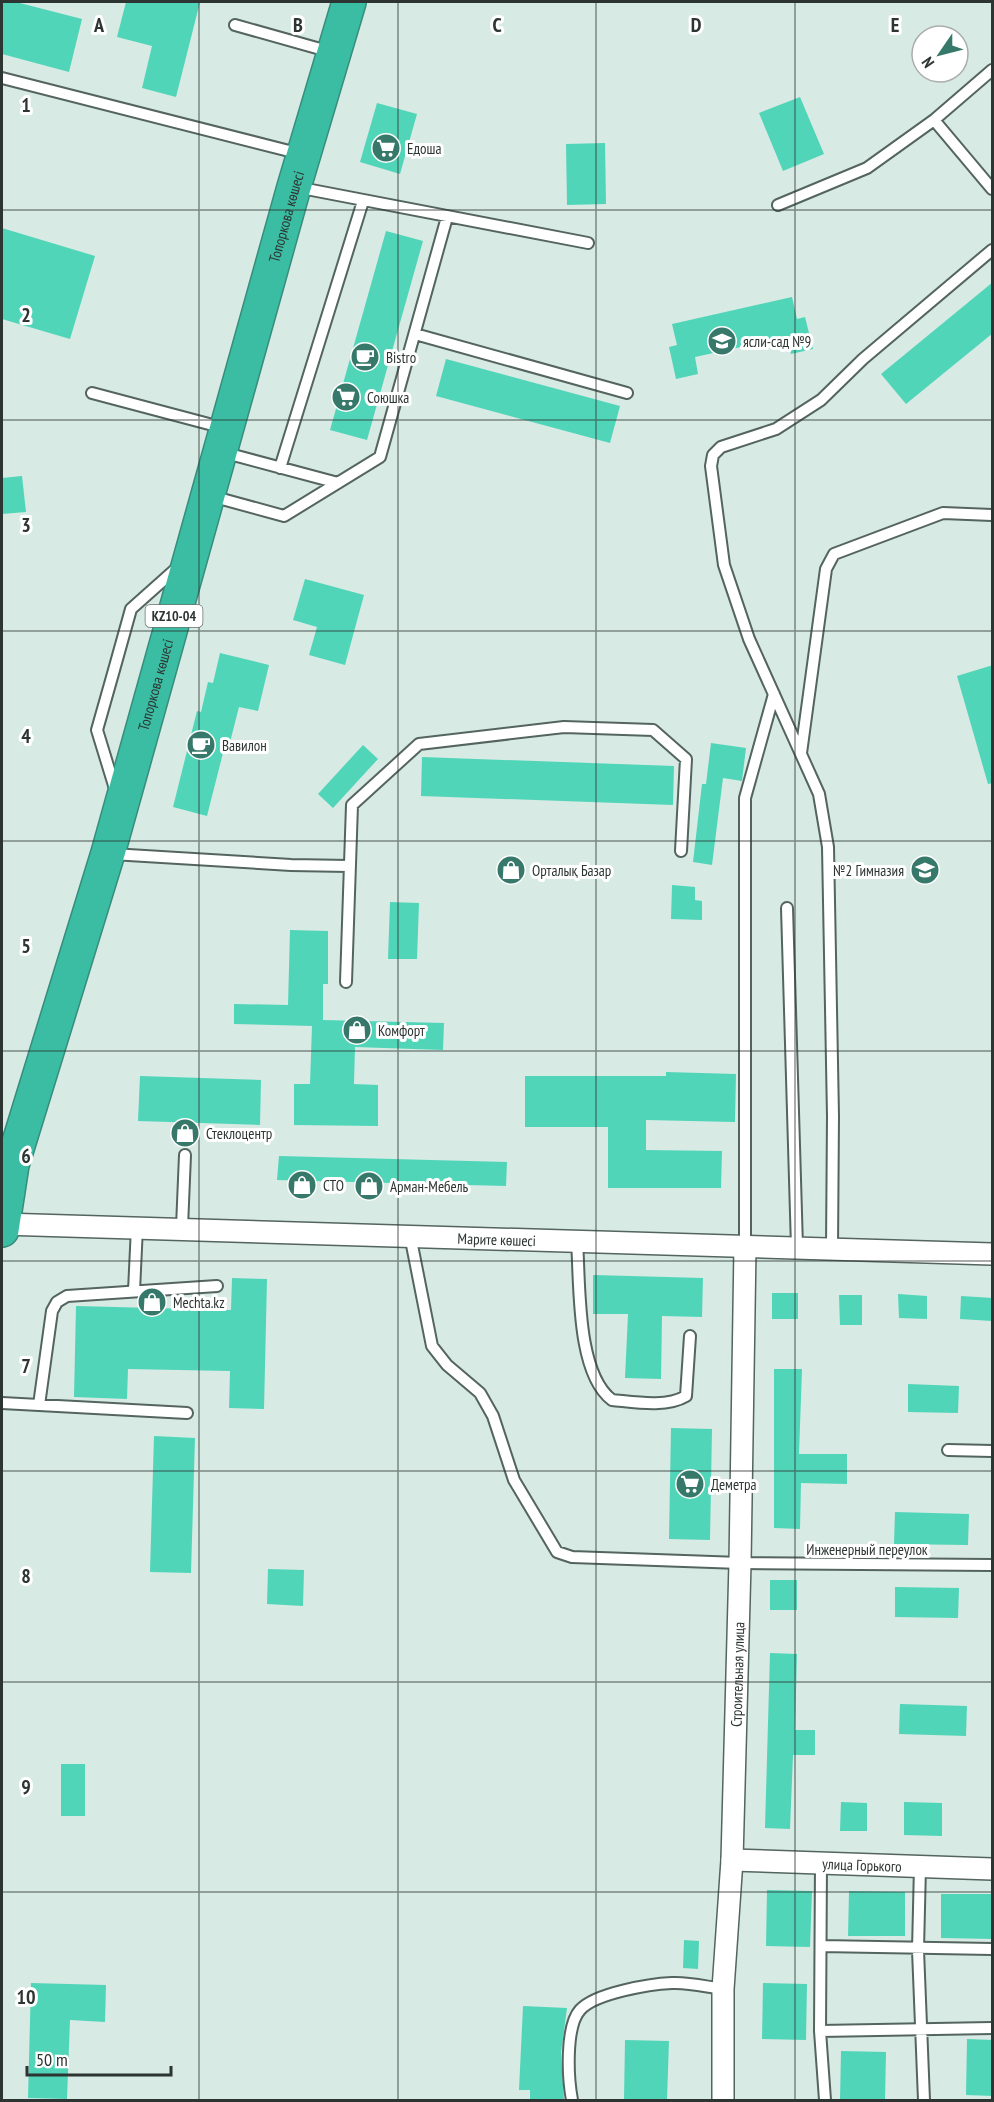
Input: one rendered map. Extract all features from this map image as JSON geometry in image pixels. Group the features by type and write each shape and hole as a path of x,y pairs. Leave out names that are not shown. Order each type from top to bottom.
{"highway":[{"name":"Топоркова көшесі","path":"2,1230 7,1166 108,854 341,20"}],"street":[{"name":"Марите көшесі","path":"2,1224 182,1227 993,1254"},
{"name":"Строительная улица","path":"723,2100 723,1989 732,1860 740,1563 745,1247"},
{"name":"улица Горького","path":"732,1860 993,1869"}],"lane":[{"path":"235,25 341,20"},
{"path":"778,205 867,168 934,120 993,70"},
{"path":"2,78 304,154"},
{"path":"934,120 993,189"},
{"path":"294,187 588,243"},
{"path":"280,468 363,201"},
{"path":"208,495 284,516 380,457 447,216"},
{"path":"832,1248 833,1116 828,847 819,794 749,639 724,566 711,466 713,455 721,447 776,429 821,400 863,359 993,250"},
{"path":"415,334 627,393"},
{"path":"92,393 224,440 280,468 338,483"},
{"path":"801,753 826,569 834,554 943,513 993,515"},
{"path":"121,809 97,730 131,609 191,556"},
{"path":"745,1247 745,798 774,694"},
{"path":"346,982 352,805 419,744 564,727 653,730 686,759 681,851"},
{"path":"108,854 349,866"},
{"path":"787,908 797,1247"},
{"path":"182,1227 185,1155"},
{"path":"134,1291 137,1227"},
{"name":"Инженерный переулок","path":"410,1235 432,1346 447,1365 480,1393 493,1416 514,1480 557,1552 572,1557 740,1563 993,1565"},
{"path":"577,1241 582,1318 588,1358 593,1376 606,1396 612,1400 662,1402 677,1401 686,1396 690,1336"},
{"path":"39,1405 52,1311 57,1302 68,1296 217,1286"},
{"path":"2,1403 188,1413"},
{"path":"948,1450 993,1451"},
{"path":"821,1863 820,2031 825,2100"},
{"path":"920,1866 918,1950 924,2100"},
{"path":"820,1946 918,1950 993,1949"},
{"path":"572,2100 568,2079 573,2022 580,2009 598,1998 674,1983 723,1989"},
{"path":"820,2031 993,2028"}],"building":[{"path":"2,2 16,2 82,19 69,72 2,54"},
{"path":"126,2 200,2 176,97 142,88 152,46 117,37"},
{"path":"800,97 824,154 783,171 759,113"},
{"name":"Едоша","path":"377,103 417,114 400,174 360,162"},
{"path":"605,143 606,204 567,205 566,144"},
{"path":"2,228 95,256 70,339 2,319"},
{"path":"386,231 423,241 367,440 330,430"},
{"path":"993,282 993,333 906,404 881,374"},
{"name":"ясли-сад №9","path":"792,297 797,319 805,317 813,349 791,354 787,337 695,357 698,374 676,379 669,347 677,345 672,324"},
{"path":"446,359 620,406 610,443 436,396"},
{"path":"22,476 26,512 2,514 2,478"},
{"path":"305,579 364,595 345,665 309,655 317,627 293,620"},
{"path":"220,653 269,665 258,711 239,707 228,750 224,749 207,816 173,807 197,711 201,712 208,682 213,683"},
{"path":"993,665 993,783 988,784 957,676"},
{"path":"711,743 746,748 742,781 723,778 712,865 693,862 702,784 706,784"},
{"path":"363,745 378,759 333,808 318,794"},
{"path":"422,757 674,766 673,805 421,796"},
{"path":"672,885 695,887 695,900 702,901 702,920 671,919"},
{"path":"390,902 419,903 417,959 388,959"},
{"path":"290,930 328,931 328,984 323,984 323,1020 444,1023 443,1050 355,1047 354,1084 378,1085 378,1126 294,1125 294,1084 310,1084 312,1026 234,1024 234,1004 288,1005"},
{"path":"666,1072 736,1074 735,1122 646,1120 646,1150 722,1151 721,1188 608,1188 608,1127 525,1127 525,1076 666,1076"},
{"path":"140,1076 261,1080 260,1125 138,1121"},
{"path":"279,1156 507,1162 506,1186 277,1180"},
{"path":"593,1275 703,1278 702,1317 662,1316 661,1379 625,1378 628,1314 593,1314"},
{"path":"232,1278 267,1279 264,1409 229,1408 230,1371 128,1369 127,1399 74,1397 76,1306 231,1310"},
{"path":"772,1293 798,1293 798,1319 772,1319"},
{"path":"898,1294 927,1296 927,1319 899,1318"},
{"path":"839,1295 862,1295 862,1325 840,1325"},
{"path":"961,1296 993,1298 992,1321 960,1319"},
{"path":"774,1369 802,1369 799,1454 847,1454 847,1484 801,1483 800,1529 774,1528"},
{"path":"908,1384 959,1386 958,1413 908,1412"},
{"name":"Деметра","path":"671,1428 712,1429 710,1540 669,1539"},
{"path":"154,1436 195,1438 191,1573 150,1572"},
{"path":"895,1512 969,1514 968,1545 894,1544"},
{"path":"268,1569 304,1570 303,1606 267,1604"},
{"path":"770,1580 797,1580 797,1610 770,1610"},
{"path":"895,1587 959,1588 958,1618 895,1617"},
{"path":"770,1653 797,1654 795,1730 815,1730 815,1755 793,1755 790,1829 765,1828"},
{"path":"900,1704 967,1706 966,1736 899,1734"},
{"path":"61,1764 85,1764 85,1816 61,1816"},
{"path":"841,1802 867,1803 867,1831 840,1831"},
{"path":"904,1802 942,1803 942,1836 904,1835"},
{"path":"767,1890 812,1891 810,1947 766,1946"},
{"path":"849,1891 905,1892 905,1936 848,1936"},
{"path":"941,1894 993,1894 993,1939 941,1938"},
{"path":"684,1940 699,1941 698,1969 683,1968"},
{"path":"31,1983 106,1985 105,2022 70,2020 67,2099 28,2098"},
{"path":"763,1983 807,1984 806,2040 762,2039"},
{"path":"523,2006 567,2008 561,2053 564,2100 530,2100 530,2090 519,2090"},
{"path":"967,2039 993,2040 993,2096 966,2095"},
{"path":"625,2040 669,2041 667,2100 624,2100"},
{"path":"841,2051 886,2052 885,2100 840,2100"}],"place":[{"name":"Едоша","path":"386,148"},
{"name":"ясли-сад №9","path":"722,341"},
{"name":"Bistro","path":"365,357"},
{"name":"Союшка","path":"346,397"},
{"name":"Вавилон","path":"201,745"},
{"name":"Орталық Базар","path":"511,870"},
{"name":"№2 Гимназия","path":"925,870"},
{"name":"Комфорт","path":"357,1030"},
{"name":"Стеклоцентр","path":"185,1133"},
{"name":"СТО","path":"302,1185"},
{"name":"Арман-Мебель","path":"369,1186"},
{"name":"Mechta.kz","path":"152,1302"},
{"name":"Деметра","path":"690,1484"}]}
